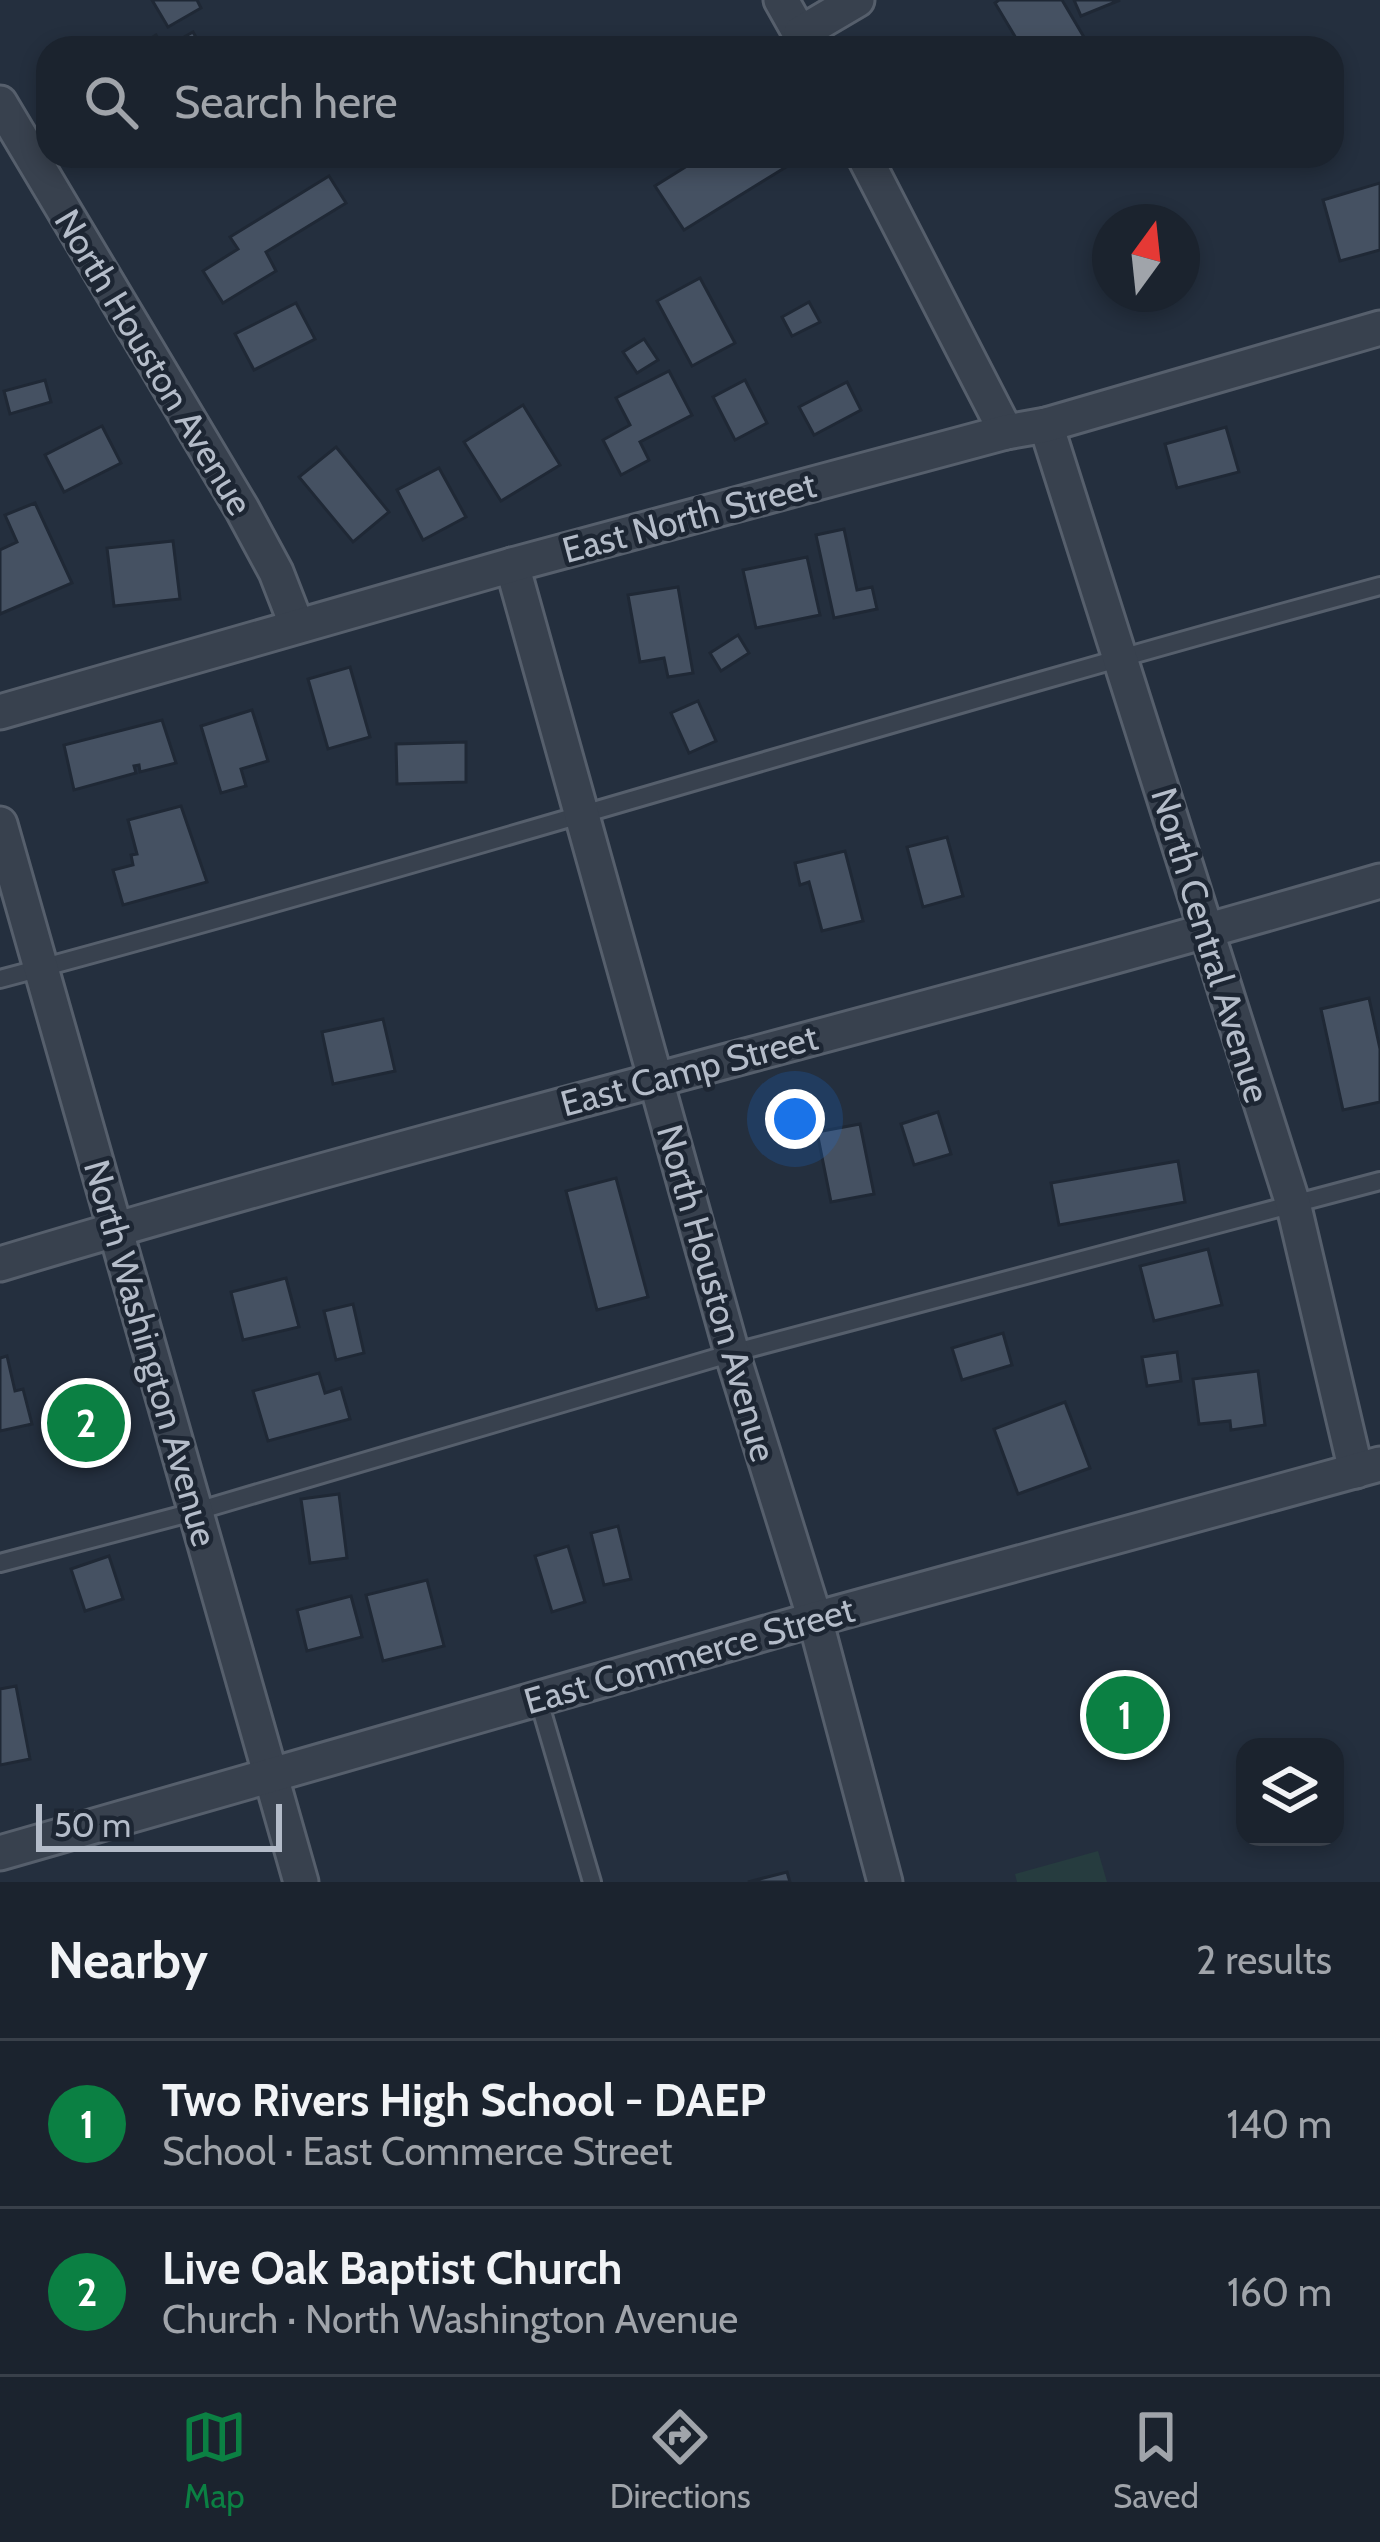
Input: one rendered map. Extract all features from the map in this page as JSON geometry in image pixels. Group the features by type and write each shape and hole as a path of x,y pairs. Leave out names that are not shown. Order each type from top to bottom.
{"street":[{"path":"781,0 801,36"},
{"path":"810,36 857,0"},
{"name":"North Houston Avenue","path":"0,103 36,163"},
{"name":"North Houston Avenue","path":"39,168 242,508 276,572 297,626"},
{"path":"870,168 1006,432"},
{"name":"East North Street","path":"0,712 512,565 1046,424 1380,328"},
{"name":"North Central Avenue","path":"1046,424 1294,1207 1368,1467"},
{"name":"North Houston Avenue","path":"512,565 885,1882"},
{"name":"North Washington Avenue","path":"0,824 301,1882"},
{"name":"East Camp Street","path":"0,1264 1380,881"},
{"name":"East Commerce Street","path":"0,1853 814,1619 1368,1467"}],"lane":[{"path":"0,979 1121,656 1380,586"},
{"path":"0,1563 197,1511 732,1353 1380,1181"},
{"path":"538,1698 592,1882"}],"green space":[{"path":"1098,1851 1107,1882 1017,1882 1015,1874"}],"building":[{"path":"152,0 197,0 201,8 168,27"},
{"path":"1062,0 1083,36 1015,36 995,3"},
{"path":"1074,0 1120,0 1081,16"},
{"path":"684,168 784,168 684,230 655,186"},
{"path":"329,176 346,203 266,252 276,271 223,303 203,271 238,249 230,237"},
{"path":"1380,183 1380,250 1340,261 1323,200"},
{"path":"700,278 735,343 692,366 657,301"},
{"path":"809,302 820,322 792,336 782,317"},
{"path":"296,303 315,339 254,370 235,334"},
{"path":"644,339 658,360 637,373 623,352"},
{"path":"669,371 692,415 640,442 649,460 621,475 603,440 630,425 616,398"},
{"path":"45,380 51,402 10,414 4,391"},
{"path":"745,380 767,423 735,440 713,397"},
{"path":"847,382 861,410 814,435 799,407"},
{"path":"523,405 560,465 501,501 464,442"},
{"path":"102,426 121,463 64,492 45,455"},
{"path":"1226,427 1239,472 1177,488 1165,444"},
{"path":"336,447 389,512 353,542 299,477"},
{"path":"439,468 466,517 423,540 397,490"},
{"path":"35,503 72,583 0,614 0,550 17,542 5,515"},
{"path":"844,529 857,590 872,587 877,609 834,618 816,535"},
{"path":"173,541 180,599 114,606 107,548"},
{"path":"807,557 820,615 756,628 743,570"},
{"path":"678,587 693,673 668,677 664,658 640,662 628,595"},
{"path":"738,635 749,653 721,671 710,653"},
{"path":"350,667 370,737 328,749 308,679"},
{"path":"698,701 716,741 689,753 671,713"},
{"path":"252,710 268,761 241,769 246,786 221,793 201,726"},
{"path":"162,720 176,763 140,772 139,765 134,766 136,773 74,790 64,745"},
{"path":"466,742 466,782 397,784 396,744"},
{"path":"181,806 207,882 123,905 113,870 133,865 131,855 137,854 128,820"},
{"path":"947,837 963,896 923,907 907,847"},
{"path":"845,851 863,921 822,931 809,882 800,885 795,863"},
{"path":"1369,998 1380,1049 1380,1102 1343,1110 1321,1009"},
{"path":"383,1019 395,1071 333,1084 322,1032"},
{"path":"938,1112 951,1154 914,1165 901,1124"},
{"path":"860,1124 874,1194 831,1202 817,1132"},
{"path":"1178,1161 1185,1202 1059,1225 1051,1183"},
{"path":"616,1178 648,1297 597,1310 566,1191"},
{"path":"1208,1249 1222,1305 1154,1321 1140,1266"},
{"path":"286,1278 299,1327 243,1340 231,1292"},
{"path":"353,1304 364,1353 336,1360 324,1311"},
{"path":"1003,1333 1012,1365 962,1380 952,1348"},
{"path":"1177,1352 1181,1381 1147,1386 1142,1357"},
{"path":"7,1356 15,1391 23,1389 32,1424 0,1431 0,1358"},
{"path":"1258,1371 1265,1425 1231,1430 1230,1421 1199,1424 1193,1379"},
{"path":"319,1373 325,1393 341,1388 350,1419 268,1441 253,1391"},
{"path":"1065,1402 1090,1468 1018,1494 994,1429"},
{"path":"339,1494 347,1558 310,1563 301,1499"},
{"path":"618,1526 631,1579 604,1585 591,1533"},
{"path":"568,1546 585,1602 552,1612 535,1556"},
{"path":"109,1556 123,1599 85,1611 71,1569"},
{"path":"427,1580 444,1646 383,1661 366,1595"},
{"path":"351,1596 362,1637 307,1651 297,1610"},
{"path":"16,1686 30,1759 0,1765 0,1689"},
{"path":"787,1872 790,1882 748,1882"}],"place":[{"name":"Live Oak Baptist Church","path":"86,1423"},
{"name":"Two Rivers High School - DAEP","path":"1125,1715"}]}
